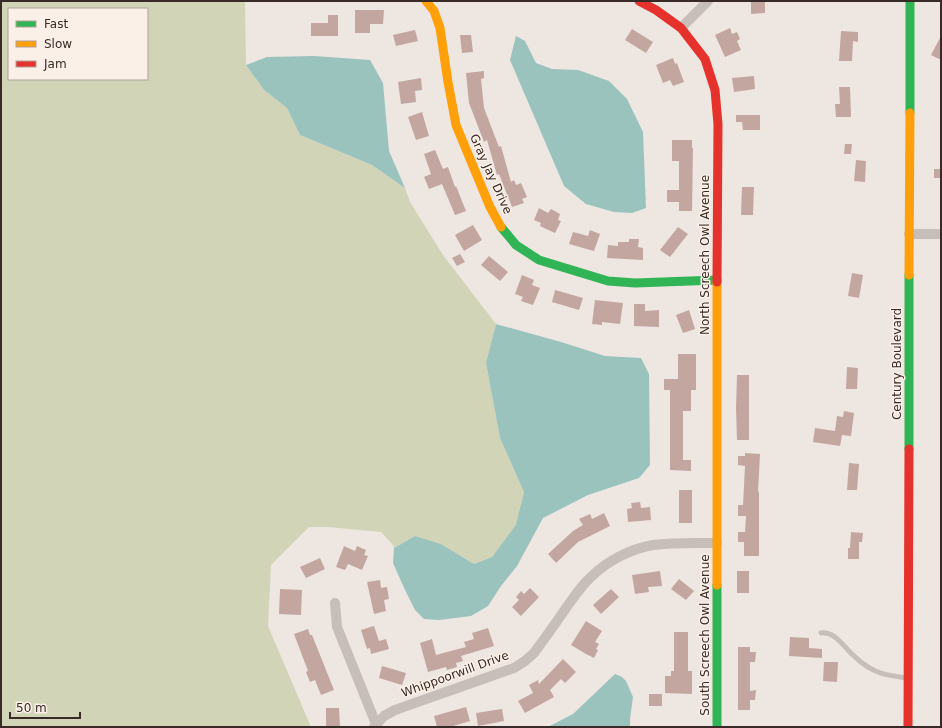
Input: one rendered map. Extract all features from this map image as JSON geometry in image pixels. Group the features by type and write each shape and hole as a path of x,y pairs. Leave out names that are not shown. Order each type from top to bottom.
{"street":[{"name":"Gray Jay Drive","path":"426,1 434,11 440,28 456,124 490,206 502,228 516,245 539,260 608,280 635,283 717,280"},
{"name":"North Screech Owl Avenue","path":"639,1 656,10 681,28 705,59 715,90 718,124 717,543"},
{"path":"681,28 708,1"},
{"name":"Century Boulevard","path":"908,727 910,1"},
{"path":"909,234 941,234"},
{"name":"Whippoorwill Drive","path":"375,726 384,716 395,710 514,668 525,661 534,653 580,588 591,576 619,557 634,550 652,545 668,543 717,543"},
{"name":"South Screech Owl Avenue","path":"717,543 717,727"},
{"path":"335,603 337,627 375,726"}],"lane":[{"path":"821,633 832,635 869,668 887,675 908,678"}],"green space":[{"path":"1,1 245,1 246,65 264,90 287,108 300,135 372,165 405,188 410,202 443,255 496,324 486,363 500,438 524,492 517,525 492,557 474,564 441,544 415,536 394,548 381,532 328,527 309,527 271,565 268,626 311,727 1,727"}],"water":[{"path":"516,36 525,41 536,63 552,69 578,70 609,81 627,99 643,132 646,208 632,213 614,212 586,204 564,186 510,60"},
{"path":"314,56 370,60 383,83 389,151 405,188 372,165 300,135 287,108 264,90 246,65 267,57"},
{"path":"496,324 605,356 641,358 649,374 650,465 639,478 588,495 543,518 517,566 501,586 488,606 471,616 439,620 424,619 415,610 393,563 394,548 415,536 441,544 474,564 492,557 516,525 524,492 500,438 486,363"},
{"path":"615,674 622,677 626,681 633,697 630,727 548,727 573,714"}],"building":[{"path":"751,1 765,1 765,13 751,14"},
{"path":"355,10 384,10 383,24 370,24 370,33 355,33"},
{"path":"328,15 338,15 338,36 311,36 311,23 328,23"},
{"path":"730,28 732,34 737,32 740,39 737,41 741,50 725,57 715,35"},
{"path":"632,29 653,42 646,53 625,40"},
{"path":"415,30 418,41 396,46 393,35"},
{"path":"841,31 858,32 858,42 853,41 852,61 839,61"},
{"path":"460,35 471,35 473,52 462,53"},
{"path":"941,36 941,60 931,55"},
{"path":"673,58 675,64 677,63 684,82 673,86 670,80 663,83 656,65"},
{"path":"484,71 484,78 481,79 484,108 499,147 501,146 511,182 514,180 516,185 521,183 527,197 522,199 524,203 512,207 499,174 497,175 487,140 484,142 469,103 466,73"},
{"path":"754,76 755,89 734,92 732,78"},
{"path":"421,78 422,90 415,91 416,102 401,104 398,82"},
{"path":"839,87 850,87 851,117 836,117 835,104 840,104"},
{"path":"422,112 429,136 416,140 408,117"},
{"path":"736,115 760,115 760,130 743,130 742,122 736,122"},
{"path":"672,140 692,140 692,211 679,211 679,202 667,202 667,190 679,190 679,161 672,161"},
{"path":"845,144 852,144 851,154 844,154"},
{"path":"435,150 443,169 448,167 466,211 455,215 442,184 429,189 424,177 431,174 424,154"},
{"path":"856,160 866,161 865,182 854,181"},
{"path":"934,169 941,169 941,178 934,178"},
{"path":"742,187 754,187 753,215 741,215"},
{"path":"539,208 548,213 551,209 560,214 558,220 561,221 555,233 540,226 541,223 534,220"},
{"path":"473,225 482,240 464,251 455,235"},
{"path":"678,227 688,234 670,257 660,250"},
{"path":"590,230 600,234 594,251 569,244 573,232 588,236"},
{"path":"629,239 639,239 638,247 643,248 643,260 607,258 608,245 618,246 618,242 629,242"},
{"path":"460,254 465,262 457,266 452,258"},
{"path":"489,256 508,272 500,281 481,265"},
{"path":"852,273 863,275 859,298 848,296"},
{"path":"522,275 534,280 532,285 540,288 533,305 521,301 523,297 515,294"},
{"path":"555,290 583,298 579,310 552,302"},
{"path":"595,300 623,303 620,324 602,322 602,325 592,324"},
{"path":"634,304 645,304 645,311 659,310 659,327 634,326"},
{"path":"689,310 695,329 683,333 676,315"},
{"path":"678,354 696,354 696,390 691,390 691,411 683,411 683,460 691,460 691,471 670,470 670,390 664,390 664,379 678,379"},
{"path":"847,367 858,368 857,389 846,389"},
{"path":"737,375 749,375 749,440 737,440"},
{"path":"844,411 854,413 851,436 842,435 840,446 813,442 815,428 835,431 837,416 843,417"},
{"path":"745,453 760,454 758,492 759,556 744,556 744,542 738,542 738,532 745,532 746,516 738,516 738,505 743,505 745,466 738,465 738,456 745,456"},
{"path":"849,463 859,464 857,490 847,490"},
{"path":"679,490 692,490 692,523 679,523"},
{"path":"640,502 641,508 650,507 651,520 628,522 627,509 632,508 631,503"},
{"path":"604,513 610,526 578,542 556,563 548,554 573,531 583,525 579,519 590,514 592,519"},
{"path":"851,532 863,533 862,542 859,542 859,559 848,559 848,548 850,548"},
{"path":"344,546 355,551 357,546 366,550 364,555 368,556 362,570 348,564 345,570 336,567"},
{"path":"320,558 325,569 306,578 300,567"},
{"path":"660,571 662,586 648,587 649,592 635,594 632,575"},
{"path":"737,571 749,571 749,593 737,593"},
{"path":"679,579 694,591 686,600 671,589"},
{"path":"380,580 381,588 387,587 389,599 384,600 386,611 374,614 367,582"},
{"path":"530,588 539,597 521,616 512,607 519,600 516,597 521,591 524,594"},
{"path":"280,589 302,590 301,615 279,614"},
{"path":"611,589 619,597 601,614 593,605"},
{"path":"586,621 602,631 595,642 599,644 594,658 571,645"},
{"path":"374,626 379,641 386,639 389,649 371,654 370,648 367,649 361,630"},
{"path":"488,628 494,646 461,656 463,661 456,663 457,667 447,670 446,667 428,672 420,643 432,639 436,655 466,647 464,642 474,639 472,633"},
{"path":"308,629 310,635 312,635 334,690 321,695 315,680 310,682 306,672 308,671 294,634"},
{"path":"674,632 688,632 688,671 692,671 692,694 665,693 665,676 671,676 671,671 674,671"},
{"path":"790,637 809,638 809,648 822,649 822,658 789,656"},
{"path":"738,647 750,647 750,652 756,652 755,662 750,662 750,691 756,690 755,700 750,700 750,710 738,710"},
{"path":"563,659 576,672 565,683 561,679 550,690 554,697 525,713 518,701 533,693 529,685 538,680 539,684"},
{"path":"824,662 838,662 837,682 823,681"},
{"path":"382,666 406,673 402,685 379,678"},
{"path":"649,694 662,694 662,706 649,706"},
{"path":"466,707 470,721 450,727 437,727 434,716"},
{"path":"326,708 339,708 340,727 326,727"},
{"path":"502,709 504,721 478,726 476,713"}],"traffic: fast":[{"path":"910,1 910,113"},
{"path":"501,227 516,245 539,260 608,281 635,283 717,280"},
{"path":"909,275 909,449"},
{"path":"717,585 717,727"}],"traffic: slow":[{"path":"426,1 434,11 440,28 456,125 490,207 501,227"},
{"path":"909,275 910,113"},
{"path":"717,282 717,585"}],"traffic: jam":[{"path":"639,1 656,10 681,28 705,59 715,90 718,124 717,282"},
{"path":"908,727 909,449"}]}
